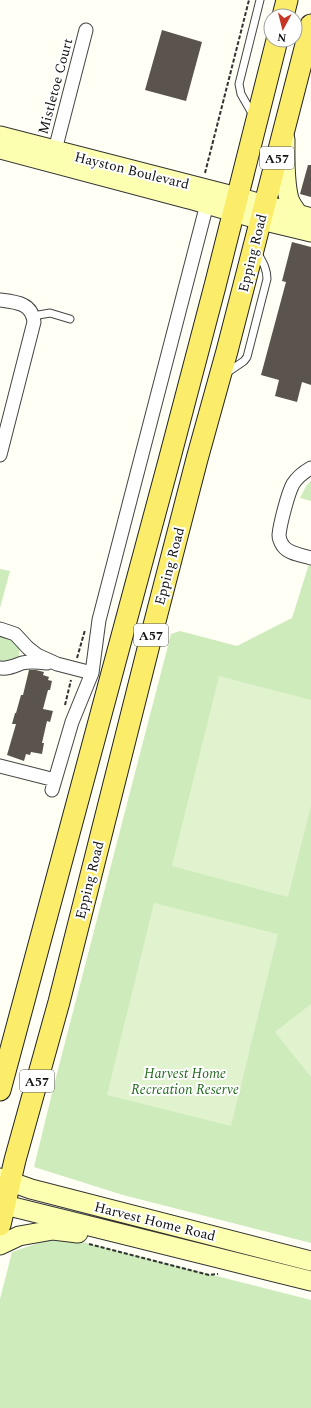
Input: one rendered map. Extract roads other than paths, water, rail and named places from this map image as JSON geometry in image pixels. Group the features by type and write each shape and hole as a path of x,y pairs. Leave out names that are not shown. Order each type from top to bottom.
{"main road":[{"name":"Epping Road","path":"0,1225 5,1180 59,1002 144,663 311,25"},
{"name":"Epping Road","path":"0,1090 167,468 275,48"}],"street":[{"name":"Mistletoe Court","path":"53,156 86,30"},
{"path":"284,126 286,174 289,198 292,206 305,216"},
{"name":"Hayston Boulevard","path":"0,136 53,156 235,204 265,204"},
{"name":"Hayston Boulevard","path":"0,149 53,156"},
{"path":"0,766 54,785 72,722 92,673 99,620 209,197"},
{"path":"265,204 305,216"},
{"path":"265,204 311,232"},
{"path":"0,300 24,305 28,307 33,316 33,329 0,455"},
{"path":"311,468 301,474 292,485 279,536 283,546 287,550 311,558"},
{"path":"0,629 15,634 37,655 57,664"},
{"path":"13,667 21,658 23,651 21,641"},
{"path":"0,668 6,669 23,663 36,661 57,664 92,673"},
{"name":"Harvest Home Road","path":"5,1180 31,1189 311,1261"},
{"name":"Harvest Home Road","path":"2,1204 311,1281"},
{"path":"0,1245 19,1236 52,1230 182,1248"}],"lane":[{"path":"256,120 241,94 239,84 260,0"},
{"path":"33,316 50,313 70,319"}],"park label":[{"name":"Harvest Home Recreation Reserve","path":"185,1082"}]}
